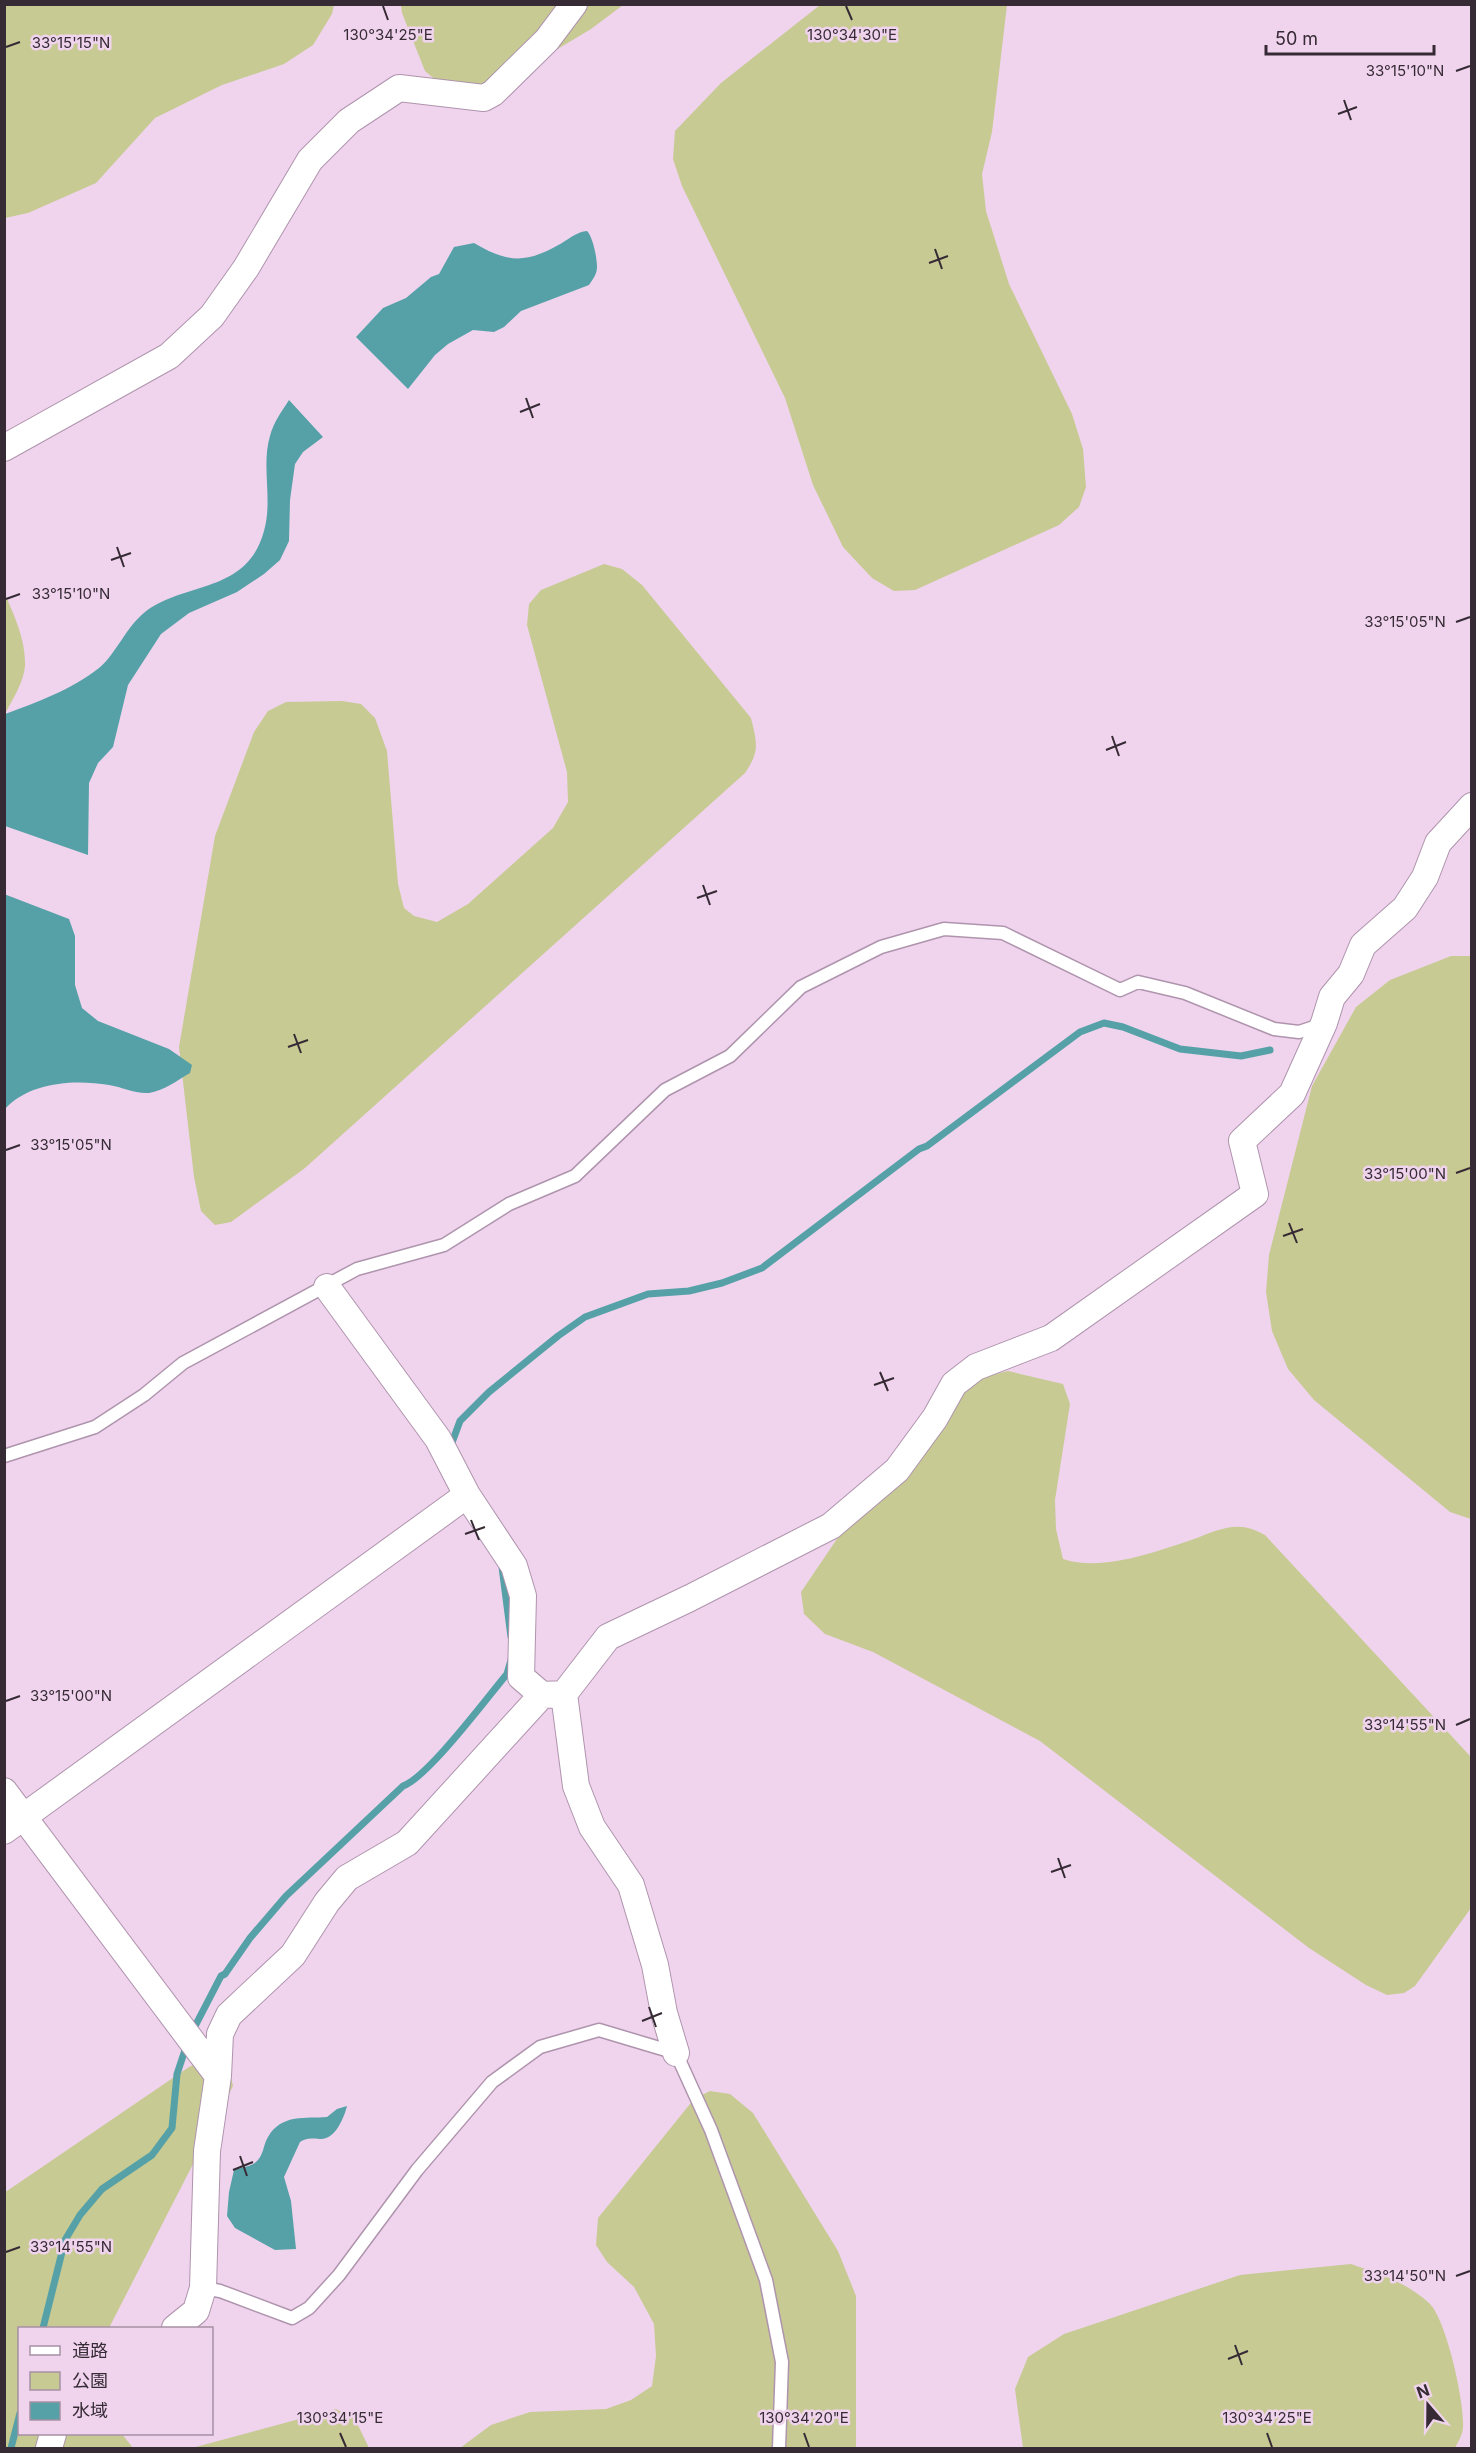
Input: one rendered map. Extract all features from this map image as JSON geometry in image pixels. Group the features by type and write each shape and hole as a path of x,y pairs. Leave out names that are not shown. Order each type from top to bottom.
{"street":[{"path":"4,448 169,356 212,316 246,268 310,160 349,121 399,87 484,99 494,93 547,40 574,4"},
{"path":"176,2327 196,2311 203,2288 207,2151 218,2076 220,2034 229,2015 293,1955 327,1902 347,1878 407,1843 608,1637 831,1526 897,1470 935,1418 954,1384 976,1367 1051,1338 1255,1194 1242,1141 1292,1094 1324,1023 1332,998 1351,974 1363,945 1405,908 1425,878 1438,843 1472,806"},
{"path":"327,1287 438,1439 467,1495 514,1566 523,1596 522,1677 553,1695 576,1785 592,1827 631,1884 655,1965 664,2013 676,2053"},
{"path":"14,1823 467,1495"},
{"path":"4,1791 14,1823 218,2076"}],"lane":[{"path":"4,1456 95,1426 144,1395 183,1363 357,1269 444,1245 509,1204 575,1176 665,1090 730,1056 801,987 881,947 944,929 1003,933 1120,990 1138,982 1185,993 1274,1029 1299,1032 1324,1023"},
{"path":"203,2288 220,2291 292,2318 309,2308 339,2275 417,2170 492,2082 540,2047 598,2030 676,2053 711,2130 766,2280 782,2362 779,2448"}],"green space":[{"path":"4,5 334,5 332,14 313,45 284,64 222,85 155,118 96,183 28,213 5,218"},
{"path":"401,5 623,5 591,29 476,98 458,99 425,71"},
{"path":"820,5 1007,5 992,132 982,174 986,211 1009,284 1072,414 1083,449 1086,487 1079,507 1059,525 915,590 894,591 872,578 843,547 813,485 785,398 682,186 673,159 675,131 721,83"},
{"path":"604,564 622,569 642,585 751,718 756,747 750,765 745,773 305,1168 231,1222 215,1225 201,1211 194,1177 179,1047 215,836 254,732 268,711 286,702 342,701 361,704 375,718 387,751 398,884 404,908 414,916 437,922 468,904 553,828 568,802 567,772 527,625 529,604 541,590"},
{"path":"4,592 21,637 25,656 20,685 5,714"},
{"path":"1451,956 1472,956 1471,1519 1450,1512 1314,1400 1288,1369 1272,1331 1266,1292 1269,1255 1312,1086 1356,1007 1390,980"},
{"path":"1008,1371 1063,1384 1070,1404 1055,1500 1056,1529 1063,1559 1095,1563 1129,1559 1220,1529 1234,1527 1248,1528 1261,1533 1471,1757 1471,1908 1415,1986 1404,1993 1387,1995 1366,1985 1309,1948 1040,1741 873,1652 825,1634 804,1614 801,1592 904,1440 980,1378"},
{"path":"205,2059 229,2069 233,2086 110,2327 18,2327 18,2435 123,2435 133,2448 5,2448 4,2193 189,2067"},
{"path":"710,2091 730,2094 753,2113 838,2251 856,2296 856,2448 460,2448 491,2425 530,2412 606,2409 631,2400 652,2386 656,2356 654,2324 634,2287 607,2262 596,2245 598,2218 694,2099"},
{"path":"1351,2264 1402,2284 1429,2303 1435,2312 1448,2342 1461,2400 1463,2430 1455,2448 1023,2448 1015,2389 1028,2357 1064,2334 1240,2275"},
{"path":"336,2409 355,2419 369,2448 192,2448"}],"water":[{"path":"587,231 593,243 597,267 596,274 589,285 521,311 504,327 494,332 473,330 448,344 435,355 408,389 356,337 383,308 406,298 431,277 439,274 454,247 474,243 507,257 527,258"},
{"path":"289,400 323,437 303,452 295,464 290,500 289,541 280,560 264,574 237,592 189,613 161,634 128,685 113,747 98,763 89,783 88,855 5,826 5,714 54,695 89,676 111,655 138,618 161,602 213,584 244,566 256,551 264,531 270,436 273,426"},
{"path":"4,894 69,919 75,936 75,985 82,1008 98,1021 169,1049 192,1065 190,1073 165,1088 149,1093 96,1083 53,1085 27,1093 5,1109"},
{"path":"347,2106 341,2122 330,2136 300,2142 284,2177 291,2201 296,2249 275,2250 235,2228 227,2216 234,2170 256,2162 261,2156 268,2137 280,2124 295,2119 327,2117 337,2109"}],"waterway":[{"path":"450,1448 460,1421 489,1392 585,1317 648,1294 689,1291 722,1283 762,1268 919,1149 927,1146 1080,1032 1104,1023 1123,1027 1180,1049 1241,1056 1270,1050"},
{"path":"502,1567 511,1637"},
{"path":"192,2032 221,1976 225,1974 250,1938 286,1896 403,1786 427,1768 507,1674 511,1660"},
{"path":"43,2327 65,2240 80,2215 102,2189 152,2155 172,2128 177,2074 187,2044"},
{"path":"11,2448 18,2421"}]}
